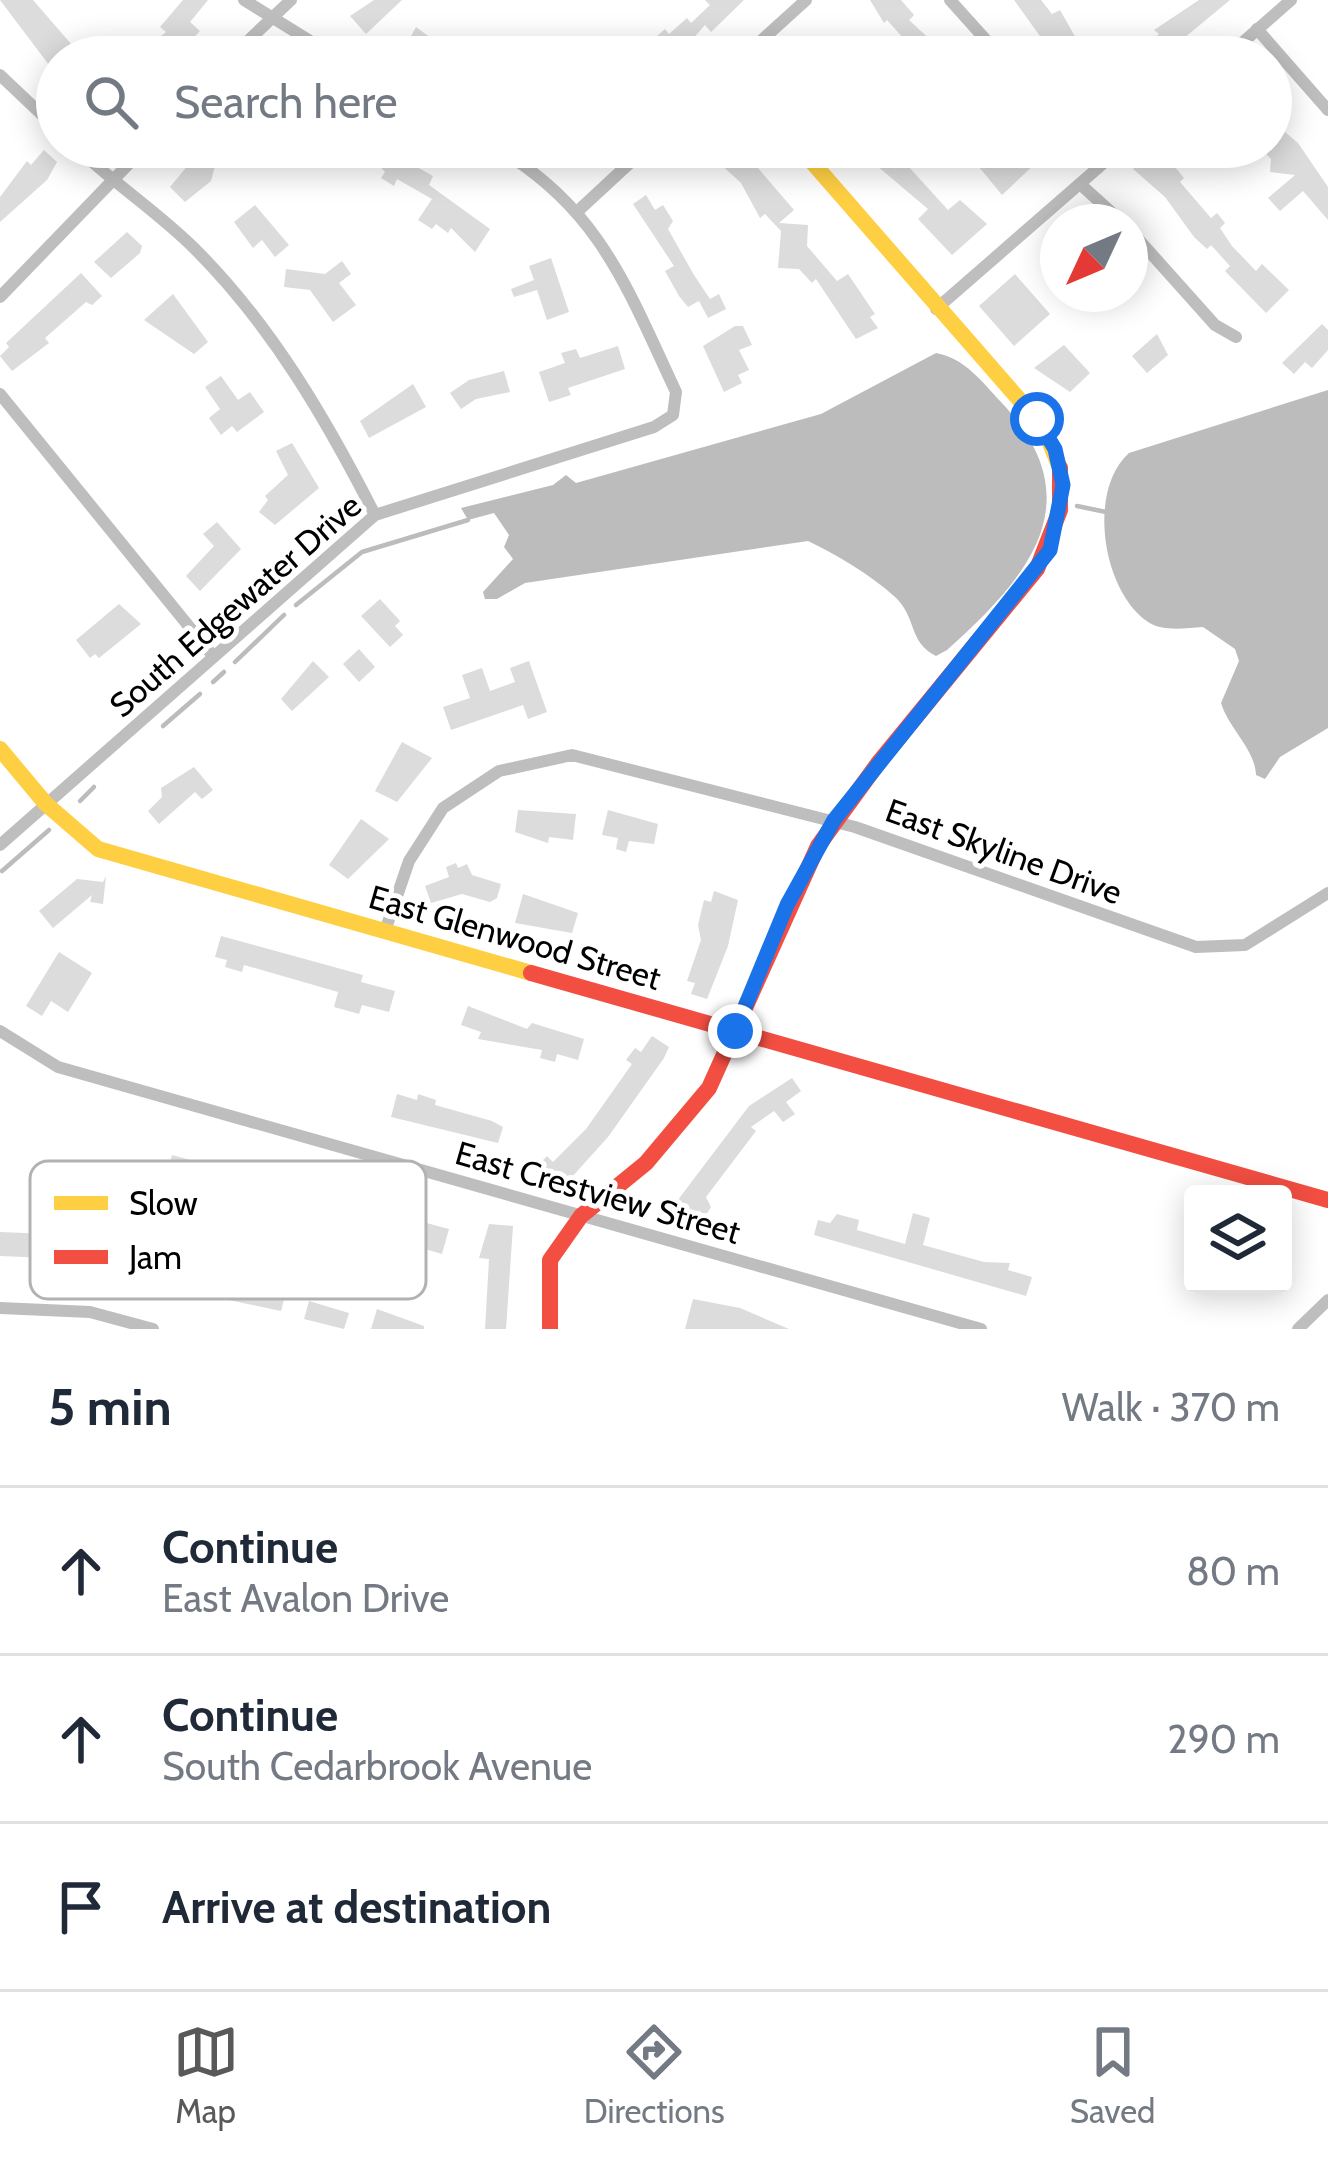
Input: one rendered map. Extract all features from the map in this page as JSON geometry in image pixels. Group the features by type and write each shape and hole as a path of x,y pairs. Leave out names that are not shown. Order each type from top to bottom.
{"street":[{"path":"244,0 298,36"},
{"path":"252,36 291,0"},
{"path":"766,36 806,0"},
{"path":"950,0 982,36"},
{"path":"1249,36 1291,0"},
{"path":"1257,29 1263,36"},
{"path":"1292,69 1328,110"},
{"path":"0,75 36,109"},
{"path":"98,168 193,247 254,316 324,415 375,515"},
{"path":"0,297 125,168"},
{"path":"523,168 579,210 624,168"},
{"path":"550,1329 550,1260 581,1216 646,1163 709,1088 787,905 834,820 1043,562 1063,497 1055,449 1037,419 817,168"},
{"path":"937,309 1099,168"},
{"path":"1080,184 1102,204"},
{"name":"South Edgewater Drive","path":"0,845 375,515 654,427 673,415 676,392 609,255 579,210"},
{"path":"1148,250 1215,325 1236,337"},
{"path":"0,394 214,656"},
{"name":"East Glenwood Street","path":"0,749 46,804 98,849 1328,1200"},
{"name":"East Skyline Drive","path":"386,932 410,861 443,808 512,766 572,755 834,820 1196,947 1245,945 1328,892"},
{"name":"East Crestview Street","path":"0,1031 58,1067 388,1161"},
{"name":"East Crestview Street","path":"426,1172 981,1329"},
{"path":"1298,1329 1328,1300"},
{"path":"0,1308 90,1312 153,1329"}],"shaded area":[{"path":"936,353 972,372 1029,438 1043,472 1046,504 1040,535 1025,564 977,622 936,656 921,644 895,597 808,541 525,583 497,599 485,599 483,592 513,559 504,547 509,535 494,513 468,520 461,508 553,485 566,475 576,483 821,414"},
{"path":"1328,390 1328,728 1280,757 1265,779 1256,775 1251,756 1221,703 1239,661 1235,649 1203,627 1154,625 1132,607 1111,565 1104,515 1116,470 1129,453"}],"building":[{"path":"0,0 33,0 64,36 36,36 36,48"},
{"path":"183,0 208,0 190,22 200,31 195,36 161,36 166,32 160,27"},
{"path":"374,0 402,0 366,34 350,16"},
{"path":"705,0 744,0 711,32 705,25 695,36 657,36 665,29 669,34 687,18 691,23 710,5"},
{"path":"870,0 901,0 914,15 909,20 926,36 901,36 887,20 884,23"},
{"path":"1014,0 1041,0 1052,14 1060,10 1075,36 1040,36"},
{"path":"1199,0 1230,0 1186,36 1157,36 1154,30"},
{"path":"1292,138 1328,187 1328,220 1303,191 1280,211 1268,198 1295,175 1270,172 1270,168 1292,168"},
{"path":"36,159 36,168 54,168 47,180 0,222 0,197 27,161 31,165"},
{"path":"186,168 214,168 211,181 185,202 170,187"},
{"path":"381,168 419,168 433,176 429,185 490,229 475,252 451,228 448,233 418,220 432,199 397,179 394,186 381,178 385,172"},
{"path":"725,168 758,168 794,210 779,223 808,225 807,246 837,281 848,274 875,314 870,317 878,328 856,339 816,279 812,283 799,269 778,268 781,231 765,214 760,218 741,183"},
{"path":"880,168 910,168 948,210 960,200 987,224 952,255 918,219 928,209"},
{"path":"980,168 1031,168 1002,195"},
{"path":"1176,168 1184,178 1180,182 1211,218 1217,213 1225,223 1220,228 1232,246 1256,271 1262,264 1289,290 1266,313 1225,271 1230,266 1211,245 1207,249 1194,237 1165,197 1133,169"},
{"path":"646,195 655,210 663,205 673,221 668,229 694,275 710,299 719,294 726,309 708,318 699,301 688,307 679,296 665,271 674,266 633,204"},
{"path":"255,205 289,245 275,257 262,240 253,248 234,222"},
{"path":"127,232 142,246 140,253 111,278 94,262"},
{"path":"551,258 569,312 547,320 537,290 514,297 511,289 534,280 529,266"},
{"path":"342,261 351,274 339,283 356,305 333,322 310,290 284,287 286,269 325,274"},
{"path":"81,273 102,296 92,305 86,302 45,338 49,343 12,371 0,356 9,347 6,343"},
{"path":"1015,274 1040,303 1040,312 1050,314 1014,346 979,306"},
{"path":"173,294 208,342 194,354 144,320"},
{"path":"1322,324 1328,330 1328,350 1312,368 1305,362 1294,374 1282,363"},
{"path":"743,326 752,345 739,350 749,370 738,375 742,383 724,392 703,346"},
{"path":"1157,334 1168,355 1147,373 1132,356"},
{"path":"1064,345 1090,373 1070,392 1034,368"},
{"path":"618,346 625,369 568,388 571,395 549,402 539,372 565,363 561,353 576,349 580,358"},
{"path":"504,371 510,392 476,399 461,409 450,393 469,380"},
{"path":"221,376 238,400 250,392 264,412 237,432 232,426 221,435 209,418 220,409 205,387"},
{"path":"413,384 426,407 369,438 360,421"},
{"path":"292,443 319,488 275,525 259,512 268,500 265,496 288,475 276,451"},
{"path":"217,522 241,549 200,591 186,576 214,546 203,534"},
{"path":"380,599 400,621 395,626 403,635 390,647 361,616"},
{"path":"119,604 141,624 99,658 95,654 90,658 76,640"},
{"path":"359,649 375,667 359,682 343,664"},
{"path":"313,661 329,677 292,711 281,699"},
{"path":"529,661 547,712 528,719 523,705 451,730 443,707 470,698 462,675 482,668 490,691 515,682 510,668"},
{"path":"402,742 432,758 397,802 375,791"},
{"path":"194,767 213,790 202,799 195,792 159,824 148,811 162,797 161,788"},
{"path":"518,810 576,814 573,840 549,837 548,843 515,832"},
{"path":"608,810 658,824 654,844 629,841 626,852 616,849 618,838 602,835"},
{"path":"361,819 389,839 348,879 329,865"},
{"path":"456,863 458,868 467,864 472,875 501,884 497,898 490,902 462,894 431,903 425,886 449,877 446,867"},
{"path":"106,876 103,904 90,902 92,895 53,928 39,911 77,879 103,882"},
{"path":"714,891 738,900 728,946 707,999 691,994 695,983 687,981 701,940 698,925 704,900 711,902"},
{"path":"523,894 578,913 572,933 515,923"},
{"path":"221,936 363,975 361,982 395,991 389,1012 362,1005 359,1014 334,1007 338,992 244,965 242,972 225,967 227,960 215,957"},
{"path":"59,952 92,973 68,1012 51,1001 42,1016 26,1006"},
{"path":"468,1006 527,1029 532,1023 584,1039 578,1060 557,1054 555,1062 540,1058 542,1050 478,1039 481,1032 461,1025"},
{"path":"652,1036 669,1047 664,1058 608,1137 571,1178 565,1175 552,1188 534,1169 547,1156 553,1162 586,1129 632,1064 626,1060 635,1048 641,1052"},
{"path":"792,1078 801,1091 786,1102 795,1114 783,1122 774,1111 751,1127 756,1131 706,1197 711,1207 699,1226 671,1209 749,1106"},
{"path":"397,1094 417,1100 418,1094 436,1100 435,1105 492,1121 503,1127 498,1143 391,1117"},
{"path":"913,1213 930,1218 923,1245 984,1262 1010,1263 1008,1270 1032,1277 1026,1296 814,1235 818,1220 830,1223 837,1214 859,1220 857,1230 905,1244"},
{"path":"426,1223 449,1229 442,1254 426,1249"},
{"path":"489,1224 513,1226 506,1329 485,1329 489,1259 479,1258"},
{"path":"0,1232 30,1233 30,1257 0,1256"},
{"path":"224,1299 284,1299 281,1311"},
{"path":"693,1299 740,1308 789,1329 685,1329"},
{"path":"309,1301 349,1313 344,1329 304,1319"},
{"path":"377,1309 424,1326 424,1329 371,1329"}],"waterway":[{"path":"1077,506 1106,512"},
{"path":"296,605 362,552 468,520"},
{"path":"235,662 284,615"},
{"path":"213,682 224,672"},
{"path":"163,726 200,694"},
{"path":"80,801 94,787"},
{"path":"2,871 49,830"}],"traffic: slow":[{"path":"817,168 1044,428 1060,468"},
{"path":"0,749 46,804 98,849 531,973"}],"traffic: jam":[{"path":"550,1329 550,1260 581,1216 646,1163 709,1088 818,846 879,762 1037,569 1060,510 1060,468"},
{"path":"531,973 1328,1200"}],"route":[{"path":"735,1031 787,905 834,820 1050,550 1059,524 1063,485 1055,449 1037,419"}]}
